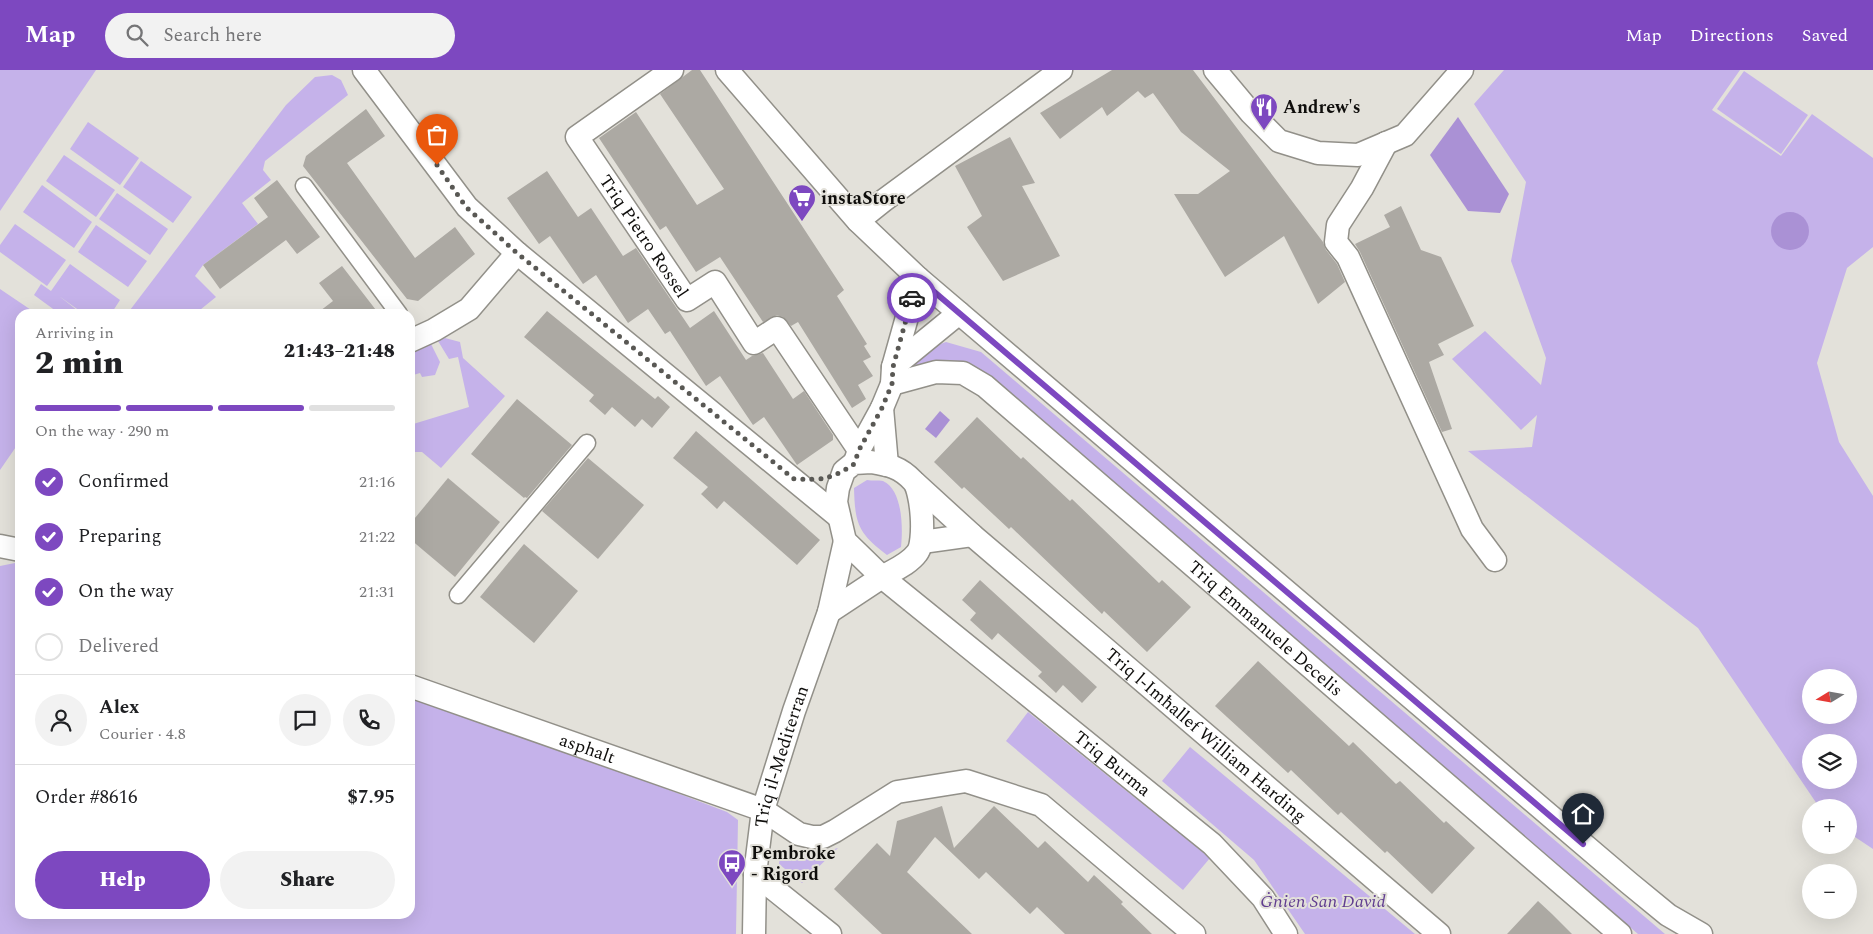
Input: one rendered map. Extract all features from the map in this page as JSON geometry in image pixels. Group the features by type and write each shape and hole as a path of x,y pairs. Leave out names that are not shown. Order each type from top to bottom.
{"street":[{"path":"364,70 466,207 517,253 839,517"},
{"name":"Triq Pietro Rossel","path":"672,70 577,137 687,300 715,282 754,343 777,328 852,461"},
{"path":"727,70 858,221 918,278 1629,883 1668,915 1701,934"},
{"path":"858,221 882,201 1061,70"},
{"path":"1215,70 1251,113 1280,141 1318,153 1336,155 1358,155 1405,135 1462,70"},
{"path":"1386,143 1362,188 1338,225 1336,242 1348,257 1472,529 1496,560"},
{"path":"304,186 395,309"},
{"path":"415,334 469,309 517,253"},
{"path":"882,577 846,541 836,502 838,488 882,408 918,278"},
{"path":"892,375 959,313"},
{"name":"Triq Emmanuele Decelis","path":"892,375 936,372 964,373 985,386 1620,934"},
{"path":"882,408 888,465"},
{"path":"458,595 587,443"},
{"path":"794,479 828,479 852,461 872,462 896,467 915,482 922,516 922,542 918,552 908,562 829,612"},
{"name":"Triq l-Imħallef William Harding","path":"915,482 972,535 1439,934"},
{"path":"922,542 972,535"},
{"name":"Triq il-Mediterran","path":"754,934 755,874 762,810 829,612 846,541"},
{"path":"0,546 15,549"},
{"path":"908,562 922,609"},
{"name":"Triq Burma","path":"882,577 1212,844 1263,898 1286,934"},
{"name":"asphalt","path":"415,688 762,810 799,834 812,837 824,836 835,832 897,792 966,781 1041,805 1194,934"},
{"path":"755,874 830,934"}],"green space":[{"path":"0,70 96,70 0,211"},
{"path":"1504,70 1740,70 1712,110 1781,156 1812,114 1873,158 1873,247 1847,268 1817,363 1839,442 1873,496 1873,849 1857,838 1857,799 1814,799 1807,789 1857,789 1857,734 1802,734 1802,782 1698,628 1468,451 1532,447 1537,415 1521,430 1452,359 1485,331 1541,385 1546,358 1511,261 1526,182 1474,104"},
{"path":"1744,71 1808,115 1781,154 1717,109"},
{"path":"332,75 341,80 348,95 265,161 263,170 271,180 242,203 258,224 203,265 195,276 216,297 201,309 131,309 286,105 315,77"},
{"path":"88,122 139,158 120,185 70,149"},
{"path":"64,155 115,190 96,217 46,181"},
{"path":"141,161 192,197 173,223 123,187"},
{"path":"42,185 92,222 74,248 23,212"},
{"path":"117,193 168,229 150,255 99,219"},
{"path":"15,224 66,260 47,286 0,252 0,245"},
{"path":"96,225 147,261 128,287 78,252"},
{"path":"70,264 120,300 114,309 77,309 59,296 76,309 53,309 34,295 41,284 51,291"},
{"path":"0,289 30,309 15,309 15,448 0,470"},
{"path":"445,338 460,342 463,358 505,396 441,468 422,452 415,452 415,423 469,407 458,357 449,359 438,341"},
{"path":"430,342 440,362 435,375 422,377 420,373 415,374 415,350"},
{"path":"946,342 981,352 1665,934 1638,934 975,372 956,363 908,367 927,349"},
{"path":"867,480 883,481 890,486 898,501 902,530 901,547 887,555 864,534 857,519 854,488"},
{"path":"15,563 15,919 415,919 415,693 727,812 738,820 736,934 0,934 0,566"},
{"path":"1028,712 1210,858 1183,890 1006,741"},
{"name":"Ġnien San David","path":"1190,747 1415,934 1305,934 1254,860 1162,781"},
{"path":"838,848 802,883 779,864 780,857 787,851 817,853"}],"shaded area":[{"path":"1458,117 1509,194 1500,213 1468,211 1430,155"},
{"path":"1790,212 1797,213 1803,218 1808,224 1808,238 1803,244 1797,249 1790,250 1783,249 1777,244 1772,238 1771,231 1772,224 1777,218 1783,213"},
{"path":"940,411 950,420 936,438 925,429"}],"building":[{"path":"692,70 700,70 844,290 837,296 867,344 864,346 871,357 863,361 873,376 858,385 866,399 852,408 798,322 791,326 783,317 777,315 763,322 720,257 696,272 666,226 660,230 599,138 636,112 697,205 724,189 660,94"},
{"path":"1112,70 1193,70 1323,242 1326,250 1337,264 1345,282 1318,304 1284,236 1225,277 1174,194 1198,194 1230,171 1181,132 1153,93 1145,98 1138,91 1107,116 1102,107 1060,139 1040,113"},
{"path":"366,109 385,136 347,163 415,258 455,227 475,254 418,301 407,299 303,166 306,156"},
{"path":"1010,137 1035,183 1022,186 1060,256 1003,281 967,227 982,216 955,166"},
{"path":"547,171 578,217 591,208 623,256 636,248 690,328 714,311 746,360 763,353 793,399 804,391 833,435 833,440 797,465 764,417 753,425 720,376 706,386 670,331 665,334 648,309 628,323 596,275 583,284 550,236 539,244 507,198"},
{"path":"277,180 320,237 297,254 286,240 220,289 203,265 268,217 254,198"},
{"path":"1401,206 1421,250 1441,257 1474,326 1438,344 1444,355 1429,362 1452,429 1442,432 1355,244 1390,227 1384,215"},
{"path":"342,266 375,309 323,309 333,301 319,283"},
{"path":"547,311 655,399 658,396 670,407 652,428 642,419 635,427 612,407 605,415 589,401 594,395 524,337"},
{"path":"517,399 572,445 527,498 524,498 471,454"},
{"path":"977,417 1021,459 1023,457 1070,501 1072,499 1159,583 1162,580 1191,607 1147,652 1104,611 1102,614 1011,527 1009,529 934,462"},
{"path":"696,431 820,540 797,565 724,501 717,509 701,494 708,487 673,458"},
{"path":"588,458 644,505 598,559 542,511"},
{"path":"448,478 500,522 455,577 415,543 415,518"},
{"path":"524,544 578,591 534,643 480,597"},
{"path":"980,580 1097,687 1082,703 1063,685 1056,693 1038,676 1042,672 998,633 992,640 970,620 976,613 962,600"},
{"path":"1258,661 1349,746 1353,742 1396,784 1400,781 1444,823 1446,821 1475,848 1432,894 1387,851 1385,853 1341,812 1338,815 1291,770 1288,773 1215,706"},
{"path":"942,806 954,848 994,806 1038,848 1045,841 1088,882 1094,875 1123,902 1121,904 1152,934 1065,934 1037,907 1030,914 986,872 979,879 935,837 907,872 972,934 882,934 834,889 877,843 890,856 897,821"},
{"path":"1538,901 1552,914 1572,934 1507,934"}],"way so far":[{"path":"437,165 466,207 517,253 794,479 828,479 854,464 892,384 893,367 912,298"}],"place":[{"name":"Andrew's","path":"1264,131"},
{"name":"instaStore","path":"802,222"},
{"name":"Pembroke - Rigord","path":"732,887"}],"route":[{"path":"912,298 918,278 1583,844"}]}
